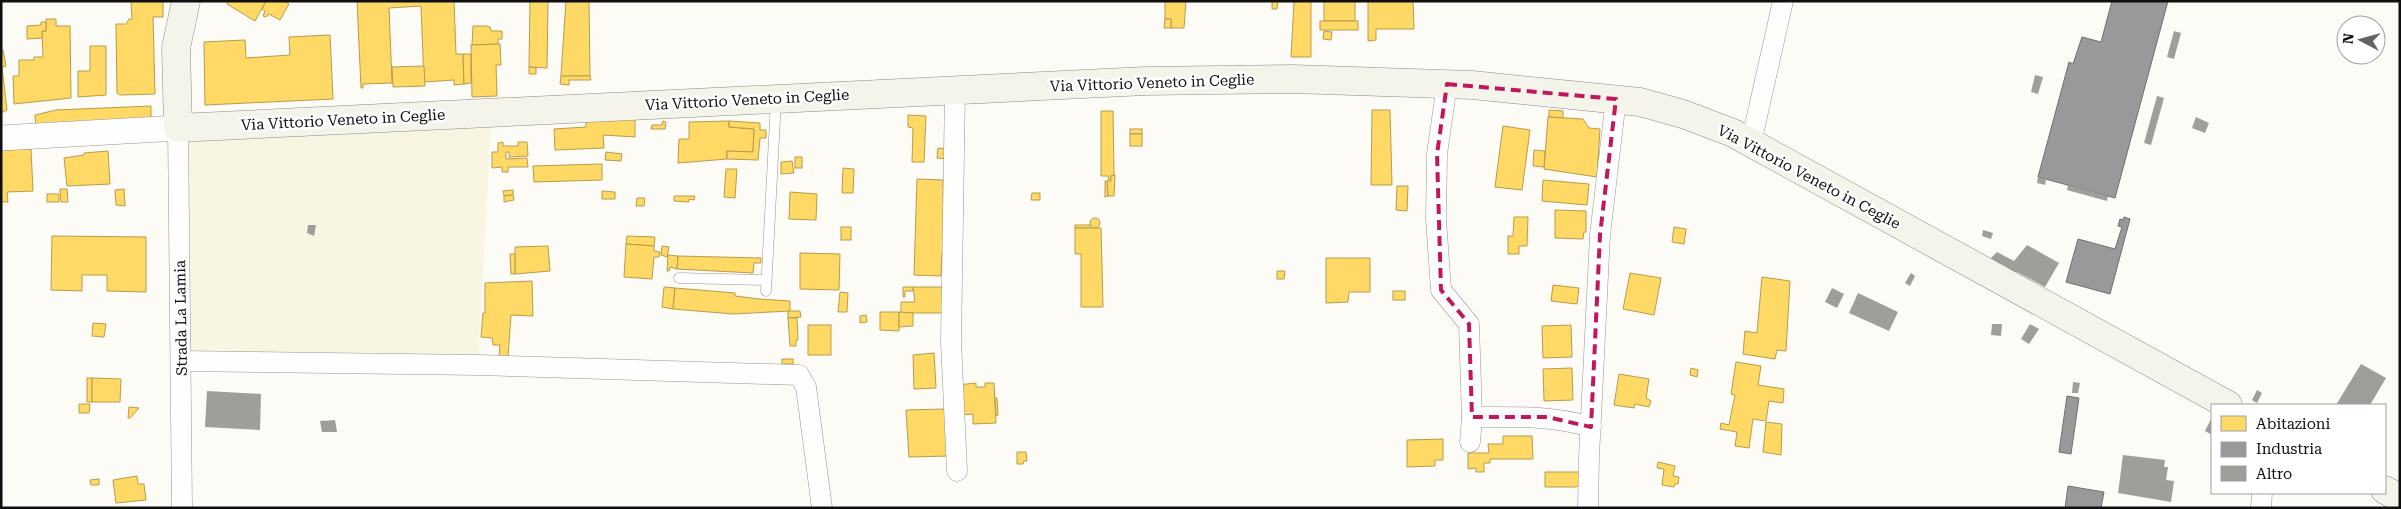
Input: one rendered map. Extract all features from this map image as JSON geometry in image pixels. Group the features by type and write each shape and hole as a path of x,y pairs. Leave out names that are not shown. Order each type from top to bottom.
{"main road":[{"path":"178,128 176,48 186,1"},
{"name":"Via Vittorio Veneto in Ceglie","path":"178,128 956,90 1146,82 1293,79 1446,84 1640,102 1683,114 1733,133 2226,404"},
{"path":"2386,491 2400,498"}],"street":[{"path":"1751,143 1783,1"},
{"path":"1446,84 1437,154 1436,219 1441,290 1470,324 1472,417 1470,442"},
{"path":"956,90 951,342 957,471"},
{"path":"1588,508 1600,234 1616,99"},
{"name":"Via Vittorio Veneto in Ceglie","path":"1,138 178,128"},
{"name":"Strada La Lamia","path":"178,128 182,361 182,508"},
{"path":"182,361 479,364 799,375 806,387 822,508"},
{"path":"1472,417 1547,417 1591,426"},
{"path":"2261,508 2262,494"}],"lane":[{"path":"679,278 766,286 776,98"}],"highlighted area":[{"path":"1447,84 1616,99 1600,235 1591,427 1547,417 1472,417 1469,324 1441,290 1437,154"}],"shaded area":[{"path":"491,124 478,362 190,353 187,349 186,138 397,129 440,129"}],"building: Abitazioni":[{"path":"131,1 163,1 163,17 153,17 155,94 120,95 117,93 116,24 126,24 129,19 132,19"},
{"path":"229,1 266,1 255,21 227,4"},
{"path":"266,1 284,1 289,4 280,20 269,14 266,17 263,16 265,11 262,9"},
{"path":"357,1 454,1 456,54 463,54 464,84 454,85 454,80 424,82 421,6 389,8 392,83 363,84 363,88 361,88"},
{"path":"530,1 548,1 547,68 529,67"},
{"path":"566,1 589,1 590,76 561,76"},
{"path":"1165,1 1186,1 1184,28 1171,28 1171,19 1165,19"},
{"path":"1272,1 1278,1 1277,9 1272,9"},
{"path":"1311,1 1311,57 1291,57 1294,2"},
{"path":"1324,1 1355,1 1355,21 1324,21"},
{"path":"1368,1 1413,1 1414,29 1376,29 1376,40 1368,41"},
{"path":"46,19 56,19 56,26 70,26 71,98 14,104 13,76 19,76 19,60 34,60 34,57 43,57 42,31 46,31"},
{"path":"1165,19 1171,19 1171,28 1164,28"},
{"path":"1320,21 1358,21 1358,30 1320,30"},
{"path":"41,22 46,22 46,31 42,31 42,38 27,39 27,26 41,25"},
{"path":"473,26 486,26 490,27 491,31 502,31 502,39 498,39 498,44 472,45"},
{"path":"1324,31 1332,32 1331,40 1323,39"},
{"path":"330,35 333,99 205,105 204,42 245,40 246,58 290,55 289,37"},
{"path":"500,44 501,65 496,65 497,96 472,97 471,45"},
{"path":"90,46 106,46 106,95 78,97 78,71 90,71"},
{"path":"1,50 3,50 6,66 2,67 7,110 1,113"},
{"path":"463,54 471,54 471,83 464,84"},
{"path":"424,66 425,86 393,87 392,67"},
{"path":"529,67 536,68 536,74 529,74"},
{"path":"561,76 590,76 591,80 569,80 569,85 560,84"},
{"path":"151,106 151,120 36,128 35,115 56,110"},
{"path":"1372,110 1390,110 1392,185 1371,185"},
{"path":"1549,110 1563,111 1563,118 1549,117"},
{"path":"1101,111 1113,111 1114,176 1111,176 1111,181 1109,181 1108,176 1101,176"},
{"path":"908,115 926,116 924,162 912,162 913,128 908,127"},
{"path":"635,117 635,137 603,135 604,148 555,150 554,129 586,127 586,119"},
{"path":"1548,117 1583,119 1589,128 1600,129 1597,177 1544,169"},
{"path":"663,121 666,122 665,129 651,129 652,125 662,125"},
{"path":"729,121 729,127 754,129 753,152 727,151 727,159 678,163 679,139 689,139 689,122"},
{"path":"729,121 760,123 760,130 766,130 766,138 760,138 758,160 727,159 727,151 753,152 754,129 729,127"},
{"path":"1503,126 1530,130 1522,190 1495,187"},
{"path":"1130,129 1142,129 1142,134 1130,134"},
{"path":"1130,134 1142,134 1142,146 1130,146"},
{"path":"503,142 503,146 518,146 518,142 527,142 528,156 509,157 509,152 506,152 506,159 527,158 528,167 508,167 508,172 502,172 502,167 492,168 492,152 498,152 498,143"},
{"path":"938,148 947,149 947,159 937,158"},
{"path":"31,149 33,191 7,192 8,202 1,202 1,150"},
{"path":"1534,150 1545,151 1544,167 1533,166"},
{"path":"108,151 110,184 67,186 64,158 84,155 84,153"},
{"path":"606,152 622,154 621,161 605,160"},
{"path":"795,157 802,157 802,168 795,168"},
{"path":"792,161 794,173 781,174 781,162"},
{"path":"602,164 602,180 534,182 533,166"},
{"path":"843,168 854,169 853,193 842,193"},
{"path":"726,169 737,169 735,198 724,197"},
{"path":"1115,175 1114,196 1108,196 1107,181 1111,181 1111,176"},
{"path":"917,179 943,180 944,252 942,253 941,276 914,275"},
{"path":"1543,180 1589,184 1587,205 1542,201"},
{"path":"1105,181 1107,181 1108,196 1105,197"},
{"path":"1397,186 1408,186 1407,211 1396,210"},
{"path":"60,189 67,189 68,202 61,202"},
{"path":"124,189 125,206 116,205 115,190"},
{"path":"513,190 513,195 504,196 503,191"},
{"path":"602,191 615,192 615,199 602,199"},
{"path":"790,192 817,194 816,220 789,219"},
{"path":"1032,193 1040,193 1040,200 1031,200"},
{"path":"47,194 59,194 59,202 47,202"},
{"path":"513,195 514,200 504,202 504,196"},
{"path":"674,196 695,196 694,200 689,199 689,202 674,201"},
{"path":"637,198 645,198 644,206 636,206"},
{"path":"1555,210 1586,211 1586,232 1584,232 1583,239 1555,238"},
{"path":"1514,217 1528,217 1527,246 1519,246 1519,254 1508,254 1508,236 1513,236"},
{"path":"1095,218 1100,223 1095,228 1090,223"},
{"path":"1075,225 1090,225 1090,228 1075,228"},
{"path":"841,227 851,227 851,240 841,240"},
{"path":"1674,227 1686,229 1684,244 1672,242"},
{"path":"1075,228 1101,228 1103,307 1081,307 1081,254 1075,254"},
{"path":"52,236 146,237 146,292 107,291 107,275 82,275 82,291 51,290"},
{"path":"627,236 655,237 654,246 626,244"},
{"path":"626,244 654,246 654,251 660,252 659,257 654,257 652,279 624,277"},
{"path":"548,246 550,271 515,274 515,247"},
{"path":"662,246 669,247 667,257 661,255"},
{"path":"800,253 840,254 839,290 800,289"},
{"path":"510,254 515,254 515,274 511,274"},
{"path":"668,255 678,256 677,269 670,267 669,271 667,271"},
{"path":"678,256 761,258 761,263 754,263 753,273 677,269"},
{"path":"1326,258 1370,258 1370,292 1349,292 1348,302 1326,303"},
{"path":"1277,271 1285,271 1284,279 1277,279"},
{"path":"1630,273 1661,278 1654,315 1623,309"},
{"path":"1762,277 1790,281 1786,351 1777,350 1775,359 1743,354 1745,331 1757,333"},
{"path":"532,281 533,316 511,315 508,357 499,356 500,345 493,345 492,338 481,337 483,313 485,313 485,283"},
{"path":"1553,285 1579,288 1577,304 1551,301"},
{"path":"664,287 675,288 673,309 662,307"},
{"path":"903,287 913,287 913,291 905,291 905,297 903,297"},
{"path":"913,287 943,287 942,313 901,313 901,302 915,302"},
{"path":"675,288 735,293 735,296 790,301 790,311 733,314 673,309"},
{"path":"1393,291 1405,291 1405,300 1393,300"},
{"path":"840,292 848,293 847,312 838,312"},
{"path":"788,311 800,311 801,317 788,318"},
{"path":"880,312 899,312 899,331 880,330"},
{"path":"899,312 913,313 913,326 899,327"},
{"path":"866,315 867,322 860,323 860,316"},
{"path":"788,318 797,318 798,340 796,340 796,346 790,346"},
{"path":"93,323 106,324 104,337 92,336"},
{"path":"808,325 831,325 831,355 808,355"},
{"path":"1571,325 1572,357 1543,358 1542,326"},
{"path":"934,353 936,388 914,389 913,355"},
{"path":"782,359 793,359 793,364 782,364"},
{"path":"1736,362 1761,366 1758,385 1784,389 1783,403 1769,401 1766,421 1753,419 1749,448 1735,446 1737,432 1720,429 1721,423 1729,425 1735,395 1731,394"},
{"path":"1572,368 1573,400 1544,401 1543,369"},
{"path":"1691,368 1698,370 1697,377 1690,375"},
{"path":"1619,374 1649,379 1646,398 1651,401 1649,407 1635,404 1634,408 1614,405"},
{"path":"87,378 92,378 92,402 87,402"},
{"path":"92,378 121,379 120,402 92,402"},
{"path":"976,383 976,387 985,387 985,383 994,383 996,423 973,424 973,414 958,415 957,385"},
{"path":"995,398 997,398 998,415 996,416"},
{"path":"79,404 90,404 89,413 79,413"},
{"path":"129,407 139,408 128,418"},
{"path":"945,409 948,456 909,457 906,410"},
{"path":"1766,422 1782,424 1781,455 1763,452"},
{"path":"1503,436 1532,436 1533,459 1490,459 1490,463 1484,463 1484,472 1476,472 1476,468 1468,469 1468,453 1489,453 1488,444 1503,444"},
{"path":"1443,439 1443,460 1435,460 1435,466 1407,467 1407,440"},
{"path":"1017,452 1026,452 1027,461 1024,461 1023,464 1017,464"},
{"path":"1658,462 1675,466 1673,476 1679,477 1678,484 1675,484 1674,487 1662,485 1664,469 1657,468"},
{"path":"1545,472 1580,472 1580,484 1576,487 1545,487"},
{"path":"137,476 138,484 144,484 146,500 116,503 113,480"},
{"path":"99,479 99,485 91,485 90,480"}],"building: Industria":[{"path":"2112,1 2168,1 2115,198 2038,177 2069,62 2073,64 2082,37 2101,42"},
{"path":"2124,217 2130,219 2110,294 2066,282 2078,239 2115,249 2122,227 2118,226 2120,219 2123,220"},
{"path":"2067,396 2079,398 2071,454 2059,452"},
{"path":"2068,486 2104,492 2101,508 2065,508"}],"building: Altro":[{"path":"2174,31 2181,33 2174,59 2167,57"},
{"path":"2035,75 2043,77 2038,94 2031,92"},
{"path":"2157,96 2164,98 2151,145 2144,143"},
{"path":"2196,117 2209,123 2205,133 2192,128"},
{"path":"2038,177 2046,180 2045,185 2037,183"},
{"path":"2068,185 2108,196 2107,201 2067,190"},
{"path":"308,225 316,225 314,236 307,233"},
{"path":"1983,230 1993,233 1991,239 1982,236"},
{"path":"2027,245 2059,263 2045,287 2017,272 2010,272 1991,262 1991,258 1997,252 2014,261"},
{"path":"1911,273 1915,276 1910,286 1905,283"},
{"path":"1832,288 1844,294 1837,308 1825,302"},
{"path":"1858,293 1898,312 1889,331 1849,313"},
{"path":"1992,324 2002,324 2001,336 1991,335"},
{"path":"2030,324 2039,329 2029,344 2021,339"},
{"path":"2361,364 2386,378 2371,404 2337,404"},
{"path":"2073,382 2080,383 2078,393 2072,393"},
{"path":"2257,390 2262,393 2257,403 2252,400"},
{"path":"207,391 261,394 260,430 205,427"},
{"path":"2211,419 2211,434 2205,431"},
{"path":"335,420 337,432 322,432 320,421"},
{"path":"2123,455 2165,460 2164,467 2168,467 2166,480 2174,481 2171,502 2118,493"}]}
